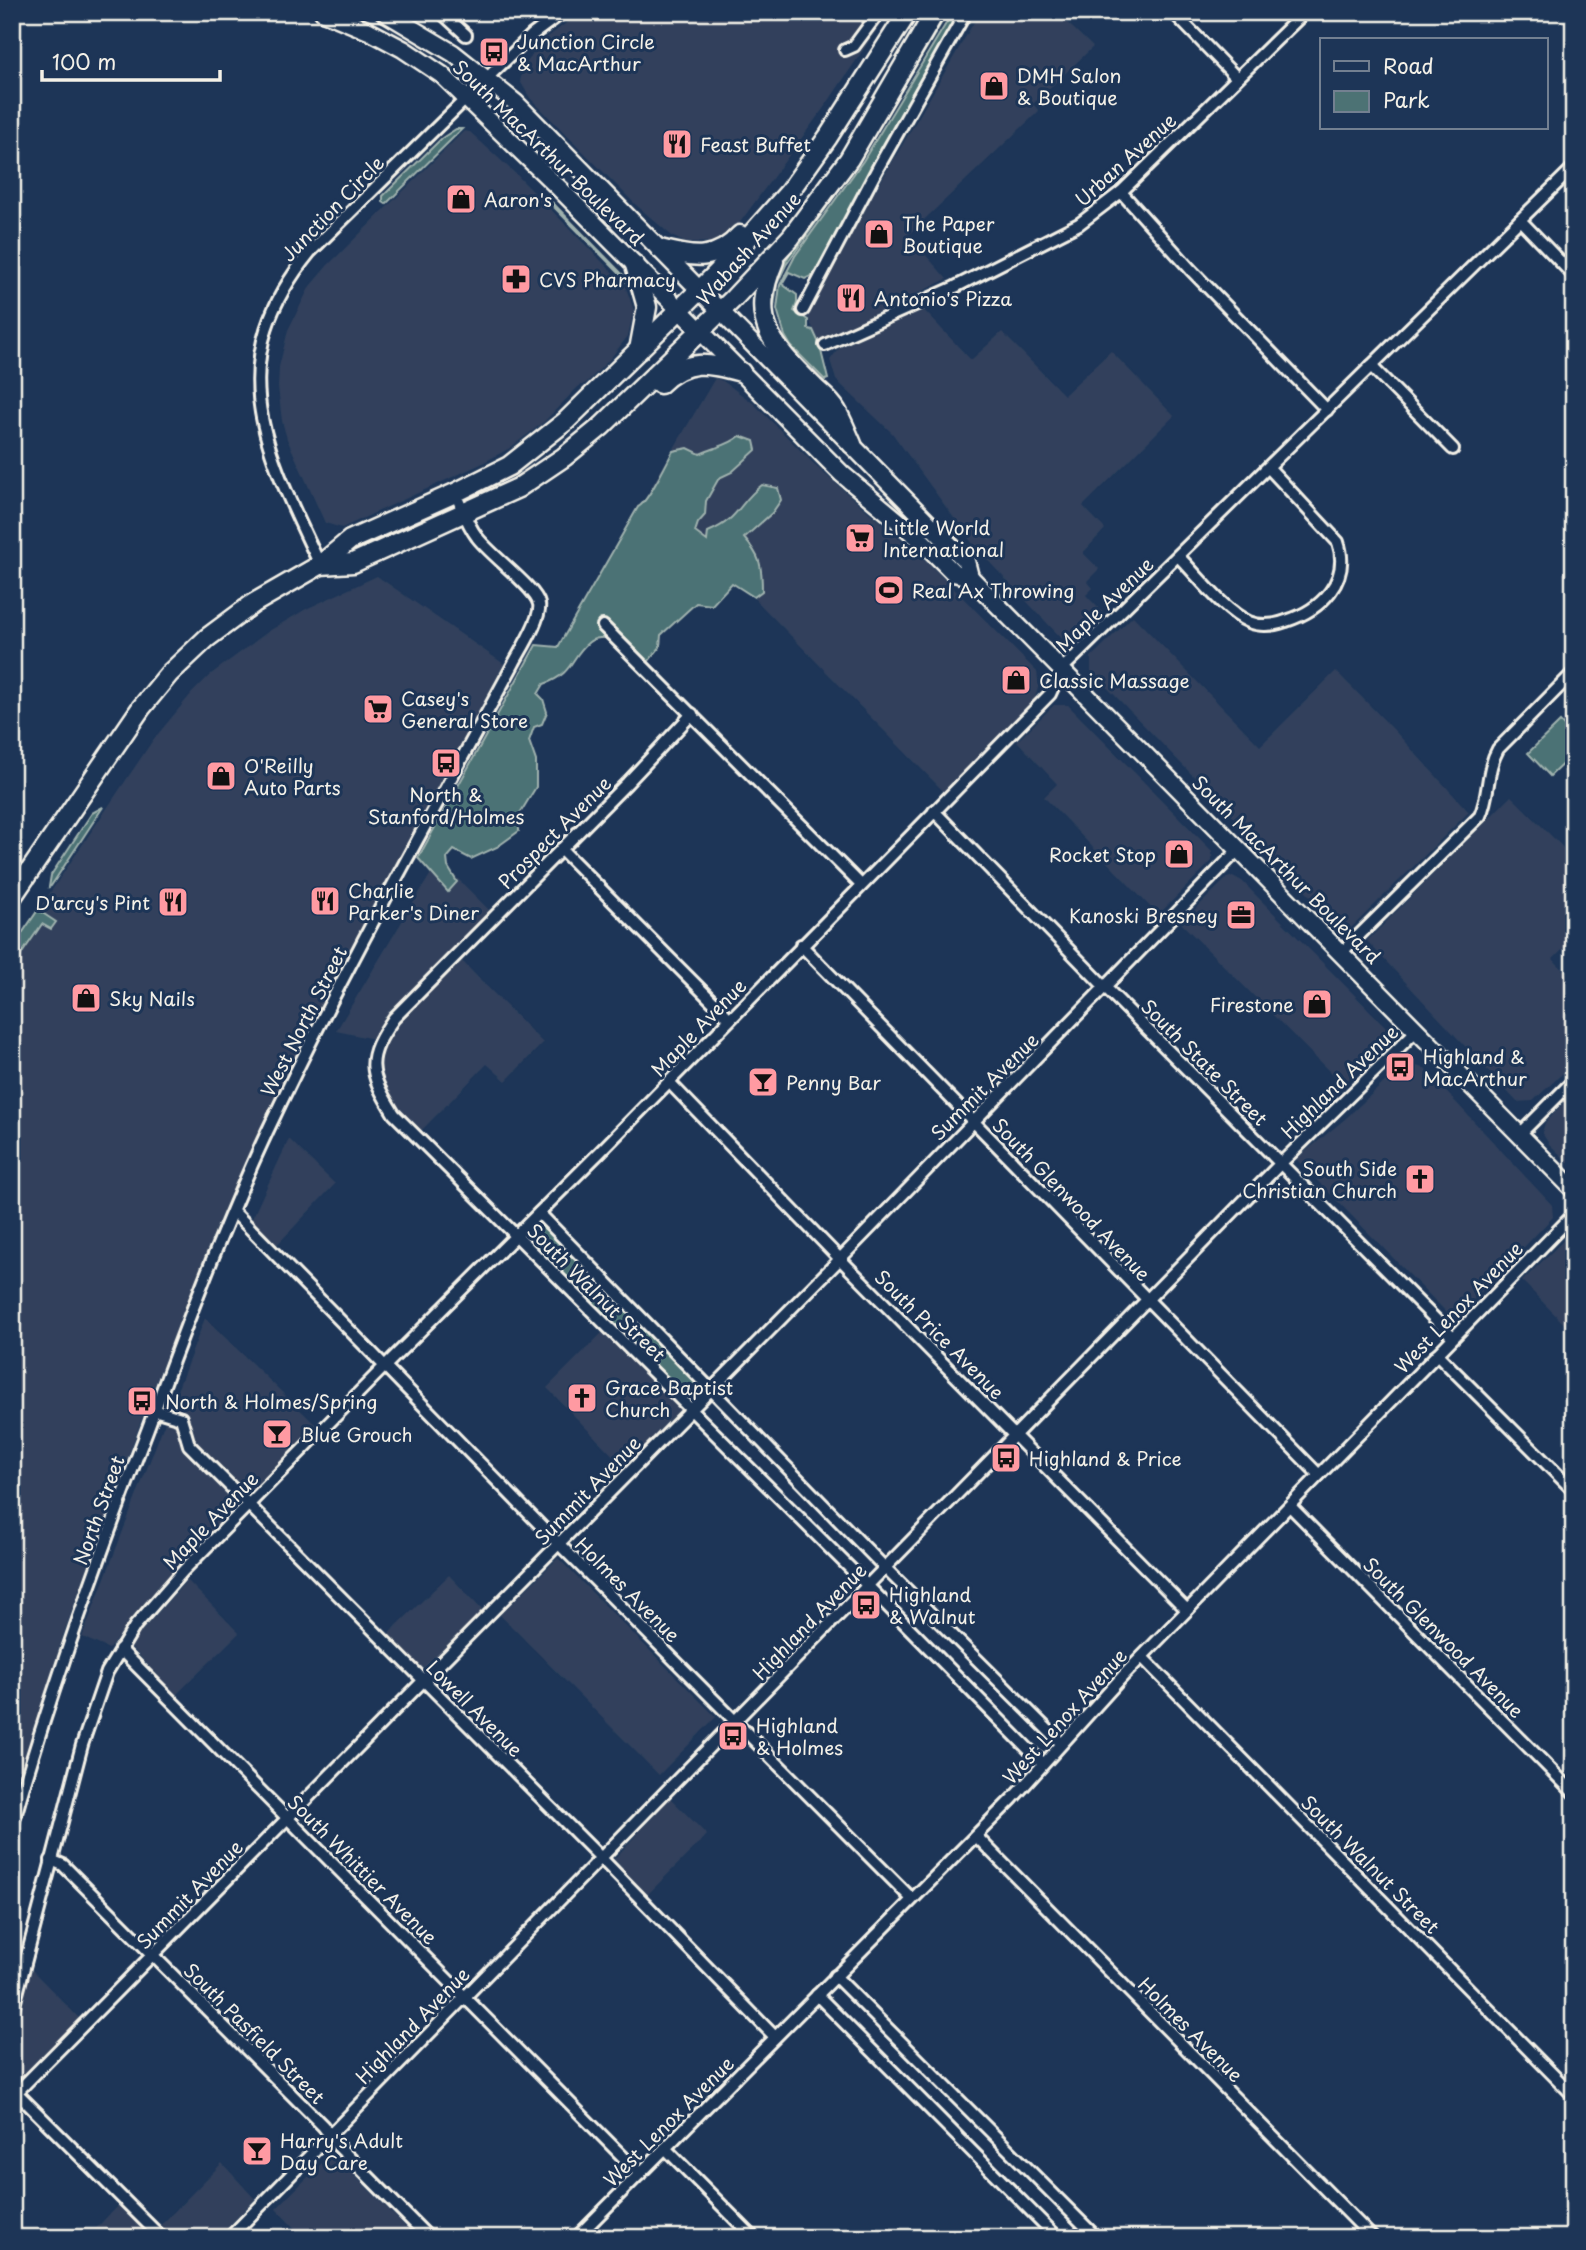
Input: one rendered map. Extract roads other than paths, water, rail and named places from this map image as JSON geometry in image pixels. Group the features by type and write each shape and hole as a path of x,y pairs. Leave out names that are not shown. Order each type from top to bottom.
{"main road":[{"name":"South MacArthur Boulevard","path":"323,12 403,49 442,75 466,97 842,474 922,541 954,573 970,578 1574,1190"},
{"name":"South MacArthur Boulevard","path":"384,12 443,46 516,103 966,561 970,578"},
{"name":"Wabash Avenue","path":"12,897 129,724 189,654 235,616 320,565 350,540 509,466 566,421 700,290 768,219 828,137 908,12"},
{"name":"Wabash Avenue","path":"602,426 788,241 849,159 935,12"},
{"path":"660,250 703,257 726,249 768,203 807,150 828,137"},
{"path":"788,241 774,260 763,291 763,315 767,330 784,357 835,408 852,444"},
{"path":"635,265 647,307 639,349"},
{"path":"320,565 353,563 518,488 602,426 621,422 678,369 706,364 741,372"}],"street":[{"name":"South MacArthur Boulevard","path":"442,12 466,35"},
{"name":"Junction Circle","path":"320,565 266,443 262,426 257,380 264,334 274,307 290,276 310,252 531,35 563,12"},
{"path":"845,50 854,46 879,12"},
{"path":"803,310 879,166 966,12"},
{"path":"1173,12 1237,78"},
{"name":"Urban Avenue","path":"825,345 956,286 1079,224 1121,192 1306,12"},
{"name":"Maple Avenue","path":"12,2012 82,1745 107,1672 147,1612 248,1504 669,1082 1050,694 1061,670 1574,167"},
{"path":"1121,192 1200,280 1327,410"},
{"path":"1520,220 1574,276"},
{"path":"1371,366 1453,449"},
{"path":"1178,557 1229,608 1256,624 1279,623 1296,618 1331,593 1341,571 1342,555 1338,542 1269,468"},
{"name":"West North Street","path":"233,1211 315,1034 538,615 540,606 536,597 476,537 455,493"},
{"path":"603,626 861,885"},
{"path":"1340,954 1480,816 1487,798 1492,762 1498,749 1574,672"},
{"name":"Prospect Avenue","path":"374,1075 374,1050 394,1018 692,714"},
{"name":"South State Street","path":"934,811 1453,1337"},
{"path":"561,849 730,1019"},
{"name":"Summit Avenue","path":"15,2090 153,1955 424,1681 1238,850"},
{"name":"South Glenwood Avenue","path":"801,946 1319,1475"},
{"name":"Highland Avenue","path":"229,2238 1281,1163 1417,1030"},
{"name":"South Walnut Street","path":"374,1075 394,1114 1043,1764"},
{"path":"1520,1135 1574,1080"},
{"name":"South Price Avenue","path":"669,1082 1187,1610"},
{"name":"Holmes Avenue","path":"233,1211 384,1367 912,1899"},
{"name":"North Street","path":"12,1827 31,1759 76,1622 154,1410 233,1211"},
{"name":"South Walnut Street","path":"539,1213 885,1568 1061,1743"},
{"name":"West Lenox Avenue","path":"576,2238 912,1899 980,1840 1061,1743 1142,1657 1574,1214"},
{"path":"1437,1354 1574,1491"},
{"name":"Lowell Avenue","path":"154,1410 181,1418 189,1445 600,1857 775,2037"},
{"name":"South Glenwood Avenue","path":"1290,1506 1574,1793"},
{"name":"South Whittier Avenue","path":"120,1649 640,2174"},
{"name":"South Walnut Street","path":"1142,1657 1574,2096"},
{"name":"Holmes Avenue","path":"980,1840 1373,2238"},
{"name":"South Pasfield Street","path":"51,1860 63,1865 429,2238"},
{"path":"835,1976 1092,2236"},
{"path":"817,1995 1058,2238"},
{"path":"15,2090 162,2238"},
{"path":"665,2148 754,2238"}],"place":[{"name":"Junction Circle & MacArthur","path":"494,52"},
{"name":"DMH Salon & Boutique","path":"994,86"},
{"name":"Feast Buffet","path":"677,144"},
{"name":"Aaron's","path":"461,199"},
{"name":"The Paper Boutique","path":"879,234"},
{"name":"CVS Pharmacy","path":"516,279"},
{"name":"Antonio's Pizza","path":"851,298"},
{"name":"Little World International","path":"860,538"},
{"name":"Real Ax Throwing","path":"889,590"},
{"name":"Classic Massage","path":"1016,680"},
{"name":"Casey's General Store","path":"378,709"},
{"name":"North & Stanford/Holmes","path":"446,763"},
{"name":"O'Reilly Auto Parts","path":"221,776"},
{"name":"Rocket Stop","path":"1179,854"},
{"name":"Charlie Parker's Diner","path":"325,901"},
{"name":"D'arcy's Pint","path":"173,902"},
{"name":"Kanoski Bresney","path":"1241,915"},
{"name":"Sky Nails","path":"86,998"},
{"name":"Firestone","path":"1317,1004"},
{"name":"Highland & MacArthur","path":"1400,1067"},
{"name":"Penny Bar","path":"763,1082"},
{"name":"South Side Christian Church","path":"1420,1179"},
{"name":"Grace Baptist Church","path":"582,1398"},
{"name":"North & Holmes/Spring","path":"142,1401"},
{"name":"Blue Grouch","path":"277,1434"},
{"name":"Highland & Price","path":"1006,1458"},
{"name":"Highland & Walnut","path":"866,1605"},
{"name":"Highland & Holmes","path":"733,1736"},
{"name":"Harry's Adult Day Care","path":"257,2151"}]}
